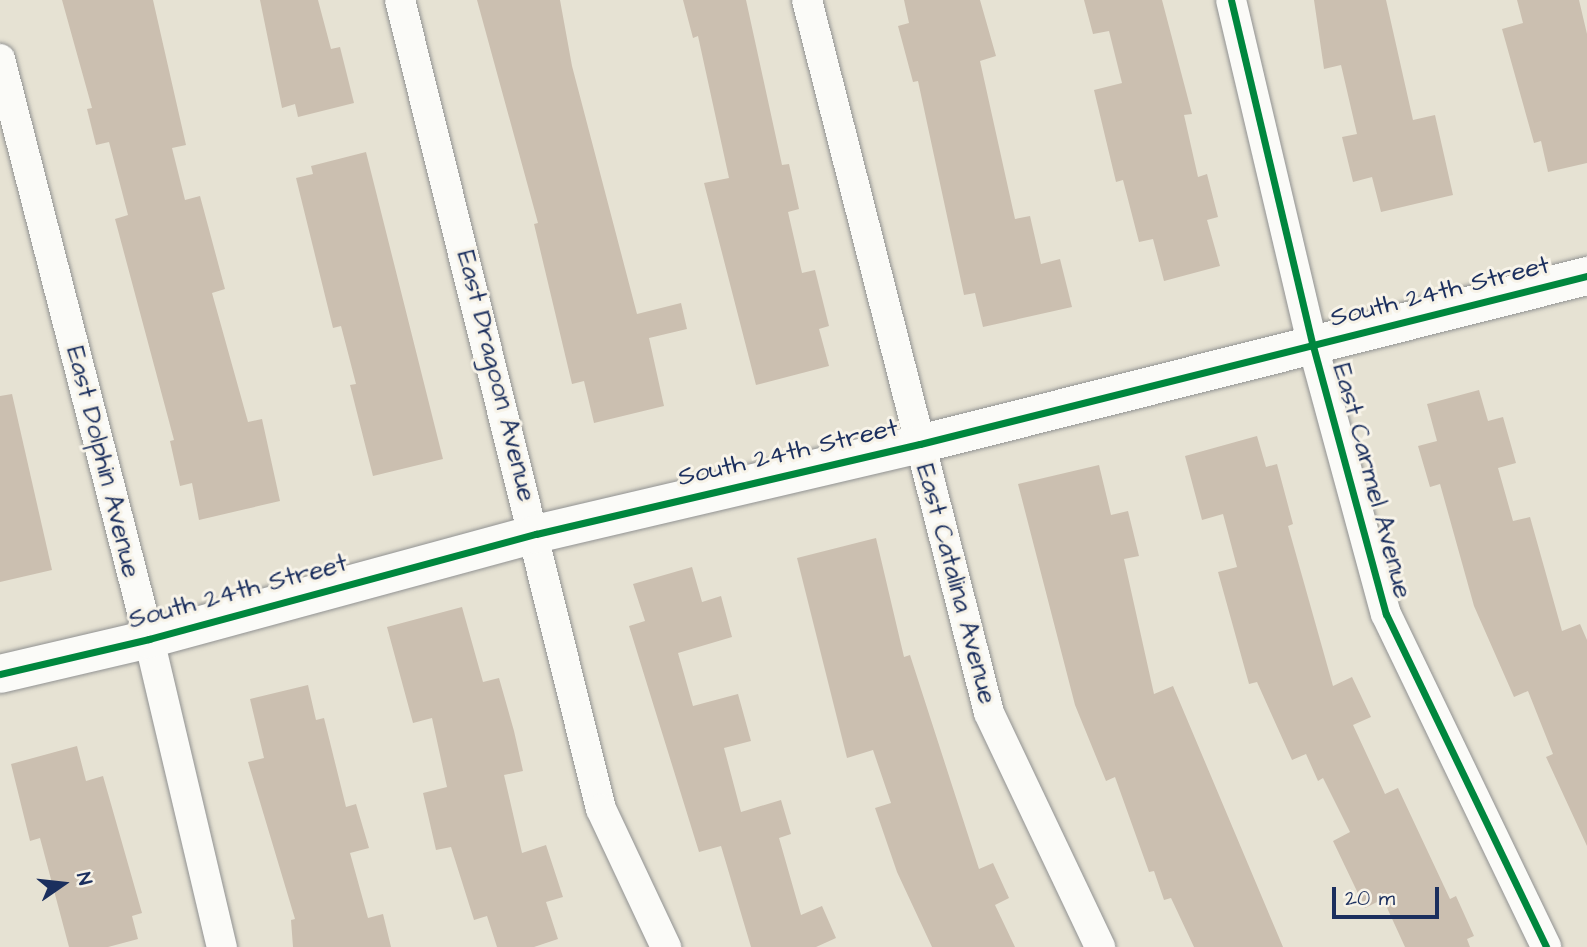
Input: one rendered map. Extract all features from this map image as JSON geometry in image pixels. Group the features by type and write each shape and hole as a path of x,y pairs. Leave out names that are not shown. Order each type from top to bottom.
{"street":[{"name":"East Dragoon Avenue","path":"400,0 536,534 601,809 666,947"},
{"name":"East Catalina Avenue","path":"807,0 989,713 1100,947"},
{"name":"East Carmel Avenue","path":"1231,0 1313,346 1386,614 1546,947"},
{"name":"East Dolphin Avenue","path":"0,60 149,639 222,947"},
{"name":"South 24th Street","path":"0,674 149,639 536,534 920,444 1587,276"}],"building":[{"path":"62,0 153,0 186,145 172,148 185,200 200,196 225,289 212,293 248,422 262,419 280,501 199,520 192,483 180,486 170,441 174,440 115,219 128,215 109,142 96,145 87,109 92,108"},
{"path":"260,0 318,0 331,49 340,47 354,103 298,117 295,104 282,108"},
{"path":"477,0 560,0 572,66 637,314 681,303 687,329 649,338 664,406 594,423 584,381 572,384 534,224 538,223"},
{"path":"683,0 746,0 782,165 789,164 799,209 788,212 802,273 815,270 829,326 819,329 829,366 756,385 704,183 729,178 698,36 693,38"},
{"path":"904,0 980,0 996,56 980,61 1015,219 1030,216 1041,264 1060,259 1072,307 983,327 975,293 964,295 918,81 913,82 898,26 909,23"},
{"path":"1084,0 1162,0 1192,114 1184,115 1198,177 1207,174 1218,217 1207,220 1220,266 1164,281 1153,239 1139,242 1123,180 1116,182 1094,90 1122,83 1109,31 1093,34"},
{"path":"1314,0 1386,0 1413,120 1435,115 1453,195 1381,212 1372,177 1353,182 1342,137 1357,134 1341,65 1324,69"},
{"path":"1517,0 1579,0 1587,34 1587,163 1548,172 1541,141 1534,143 1502,29 1523,23"},
{"path":"366,152 443,459 373,476 350,385 356,384 341,326 333,328 296,178 313,174 311,166"},
{"path":"1479,390 1488,421 1503,417 1516,463 1498,468 1513,521 1530,517 1562,631 1580,624 1587,640 1587,846 1546,757 1553,754 1528,691 1514,697 1474,606 1440,484 1430,487 1418,446 1437,441 1427,404"},
{"path":"12,394 52,570 0,582 0,396"},
{"path":"1257,436 1266,467 1277,464 1293,524 1288,526 1333,686 1352,677 1371,717 1353,725 1385,794 1398,788 1450,899 1456,896 1474,936 1467,939 1470,947 1405,947 1383,899 1365,908 1333,841 1350,832 1323,778 1318,781 1306,754 1292,760 1257,682 1249,684 1218,572 1237,567 1223,514 1202,520 1185,456"},
{"path":"1099,465 1111,515 1128,511 1139,556 1124,559 1154,694 1173,686 1283,947 1194,947 1171,898 1164,900 1154,871 1149,872 1115,777 1106,781 1075,705 1018,484"},
{"path":"876,538 904,657 910,655 979,869 993,863 1009,898 995,905 1015,947 932,947 897,872 875,808 891,803 873,750 847,758 797,558"},
{"path":"692,567 702,602 721,596 732,637 678,653 693,706 738,694 751,741 724,748 741,812 781,800 791,834 779,838 801,915 822,906 836,938 816,947 751,947 721,846 699,852 629,626 645,621 633,584"},
{"path":"462,607 483,682 499,678 514,731 523,771 504,775 522,853 546,845 563,897 546,902 558,939 534,947 497,947 487,916 474,920 451,847 436,850 423,793 447,787 432,718 413,723 387,627"},
{"path":"308,685 316,720 324,718 346,807 356,804 369,848 350,853 368,918 383,914 391,947 293,947 291,920 295,919 248,762 264,758 250,699"},
{"path":"77,746 86,781 103,776 142,913 132,916 138,939 108,947 69,947 40,838 30,841 11,764"}],"cycle path":[{"path":"1231,0 1313,346 1386,614 1546,947"},
{"path":"0,674 149,639 536,534 920,444 1587,276"}]}
